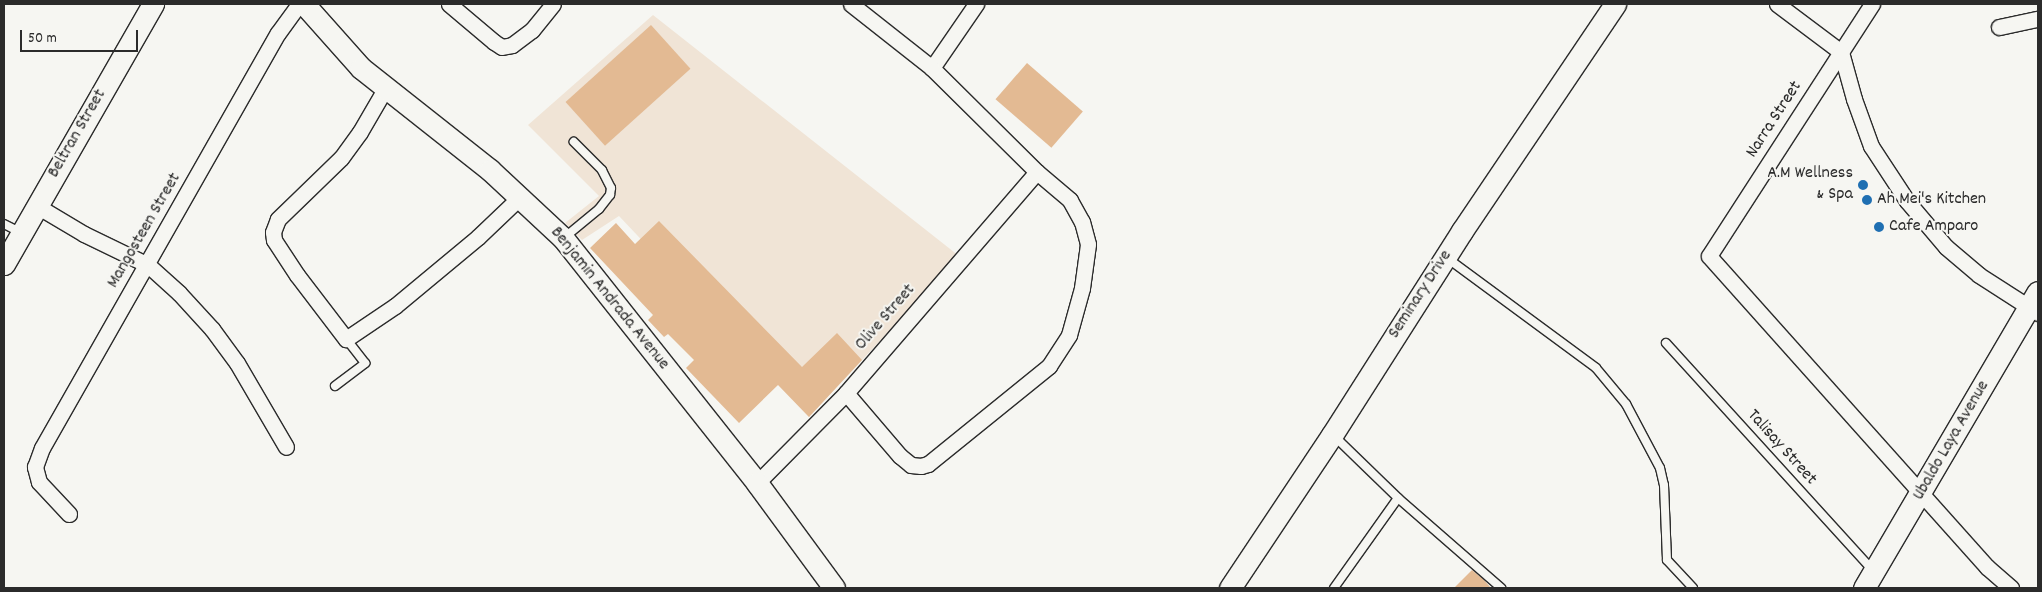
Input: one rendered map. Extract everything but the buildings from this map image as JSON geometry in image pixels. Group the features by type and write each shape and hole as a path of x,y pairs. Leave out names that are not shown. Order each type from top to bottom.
{"street":[{"name":"Beltran Street","path":"4,264 13,228 37,206 153,4"},
{"name":"Mangosteen Street","path":"69,514 39,482 35,468 42,448 148,265 278,33 299,4"},
{"name":"Benjamin Andrada Avenue","path":"304,4 362,68 385,89 490,170 564,238 757,483 834,588"},
{"path":"449,4 494,42 502,46 512,45 532,30 554,4"},
{"path":"846,393 900,456 911,465 921,466 928,464 1049,366 1069,335 1082,288 1088,244 1082,222 1070,200 1037,172 932,68 851,4"},
{"path":"932,68 976,4"},
{"name":"Seminary Drive","path":"1230,588 1332,435 1446,257 1615,4"},
{"path":"1777,4 1841,52 1854,99 1871,146 1907,201 1946,247 1979,275 2035,305"},
{"name":"Narra Street","path":"1872,4 1709,256 1922,494"},
{"path":"1999,27 2038,19"},
{"path":"385,89 360,132 341,158 278,220 275,226 274,240 284,256 346,338 395,306 478,237 520,197"},
{"name":"Olive Street","path":"757,483 846,393 1037,172"},
{"path":"37,206 84,234 148,265 179,293 212,329 237,363 286,447"},
{"name":"Ubaldo Laya Avenue","path":"1869,580 2035,305"},
{"path":"1922,494 1987,566 2011,588"}],"lane":[{"path":"564,238 599,209 610,195 611,188 602,170 574,142"},
{"path":"1446,257 1596,368 1626,404 1662,476 1667,511 1667,560 1693,588"},
{"path":"336,386 365,363 346,338"},
{"name":"Talisay Street","path":"1666,343 1869,580"},
{"path":"1332,435 1398,498 1501,588"},
{"path":"1334,588 1398,498"}],"shaded area":[{"path":"653,15 959,256 809,417 619,216 582,240 565,223 599,196 528,125"}],"place":[{"name":"A.M Wellness & Spa","path":"1863,185"},
{"name":"Ah Mei's Kitchen","path":"1867,200"},
{"name":"Cafe Amparo","path":"1879,227"}]}
